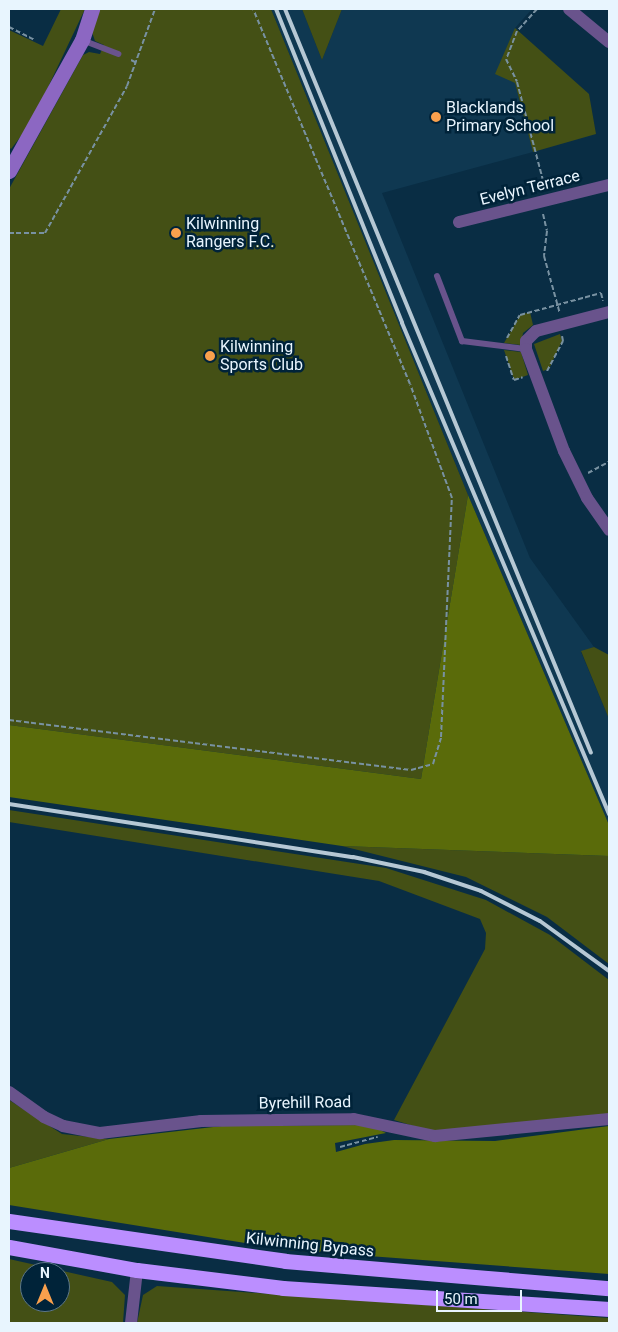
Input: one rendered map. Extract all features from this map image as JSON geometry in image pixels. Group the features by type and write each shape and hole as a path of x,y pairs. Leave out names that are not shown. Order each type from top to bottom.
{"highway":[{"name":"Kilwinning Bypass","path":"9,1221 285,1261 609,1288"},
{"path":"9,1247 137,1270 283,1288 609,1309"}],"street":[{"path":"9,171 82,40 92,9"},
{"path":"569,9 609,42"},
{"name":"Evelyn Terrace","path":"459,222 609,185"},
{"path":"609,312 532,333 526,345 577,479 609,530"},
{"name":"Byrehill Road","path":"9,1092 50,1120 100,1133 201,1121 321,1118 374,1121 423,1135 444,1136 609,1119"},
{"path":"132,1323 137,1270"}],"lane":[{"path":"82,40 107,52 118,54"},
{"path":"437,276 462,341 526,345"}],"path":[{"path":"9,233 44,232 88,158 137,63 155,9"},
{"path":"9,720 411,770 433,764 441,737 452,498 410,384 253,9"},
{"path":"536,375 550,370 563,340 544,256 547,231 544,201 517,82 506,59 517,31 537,9"},
{"path":"9,27 34,40"},
{"path":"131,60 137,63"},
{"path":"577,479 609,462"},
{"path":"340,1147 368,1138 393,1136 400,1129"}],"shaded area":[{"path":"271,9 302,9 322,60 342,9 532,9 515,28 515,83 533,152 382,193 530,558 594,647 581,652 609,719 609,825 468,495"}],"green space":[{"path":"61,9 85,9 31,123 11,149 9,147 9,30 43,46"},
{"name":"Kilwinning Sports Club","path":"100,9 271,9 468,495 421,779 9,725 9,189 83,55 89,52 100,54 104,45 95,41 92,32"},
{"path":"302,9 342,9 322,60"},
{"path":"515,28 589,94 596,134 533,152 515,83 495,74"},
{"path":"530,312 533,325 523,333 521,345 504,343 520,315"},
{"path":"560,334 562,341 549,369 543,371 534,344"},
{"path":"504,350 521,352 528,375 514,380"},
{"path":"468,495 609,825 609,856 342,846 9,797 9,725 421,779"},
{"path":"594,647 609,655 609,719 581,651"},
{"path":"9,810 386,868 486,900 550,935 609,980 609,1114 446,1131 427,1130 394,1120 485,949 486,933 480,919 379,881 9,822"},
{"path":"342,846 609,856 609,964 547,917 466,877"},
{"path":"9,1100 62,1134 109,1139 9,1168"},
{"path":"370,1125 386,1133 335,1143 336,1152 365,1144 394,1140 495,1141 609,1126 609,1274 288,1250 9,1205 9,1168 109,1139 222,1126"},
{"path":"9,1259 22,1262 20,1262 20,1312 70,1312 70,1273 112,1282 125,1295 123,1323 9,1323"},
{"path":"157,1286 609,1318 609,1323 137,1323 143,1295"}],"railway":[{"path":"276,9 402,323 609,814"},
{"path":"285,9 591,753"},
{"path":"9,804 353,857 424,872 481,891 540,921 609,971"}],"place":[{"name":"Blacklands Primary School","path":"436,117"},
{"name":"Kilwinning Rangers F.C.","path":"176,233"},
{"name":"Kilwinning Sports Club","path":"210,356"}]}
